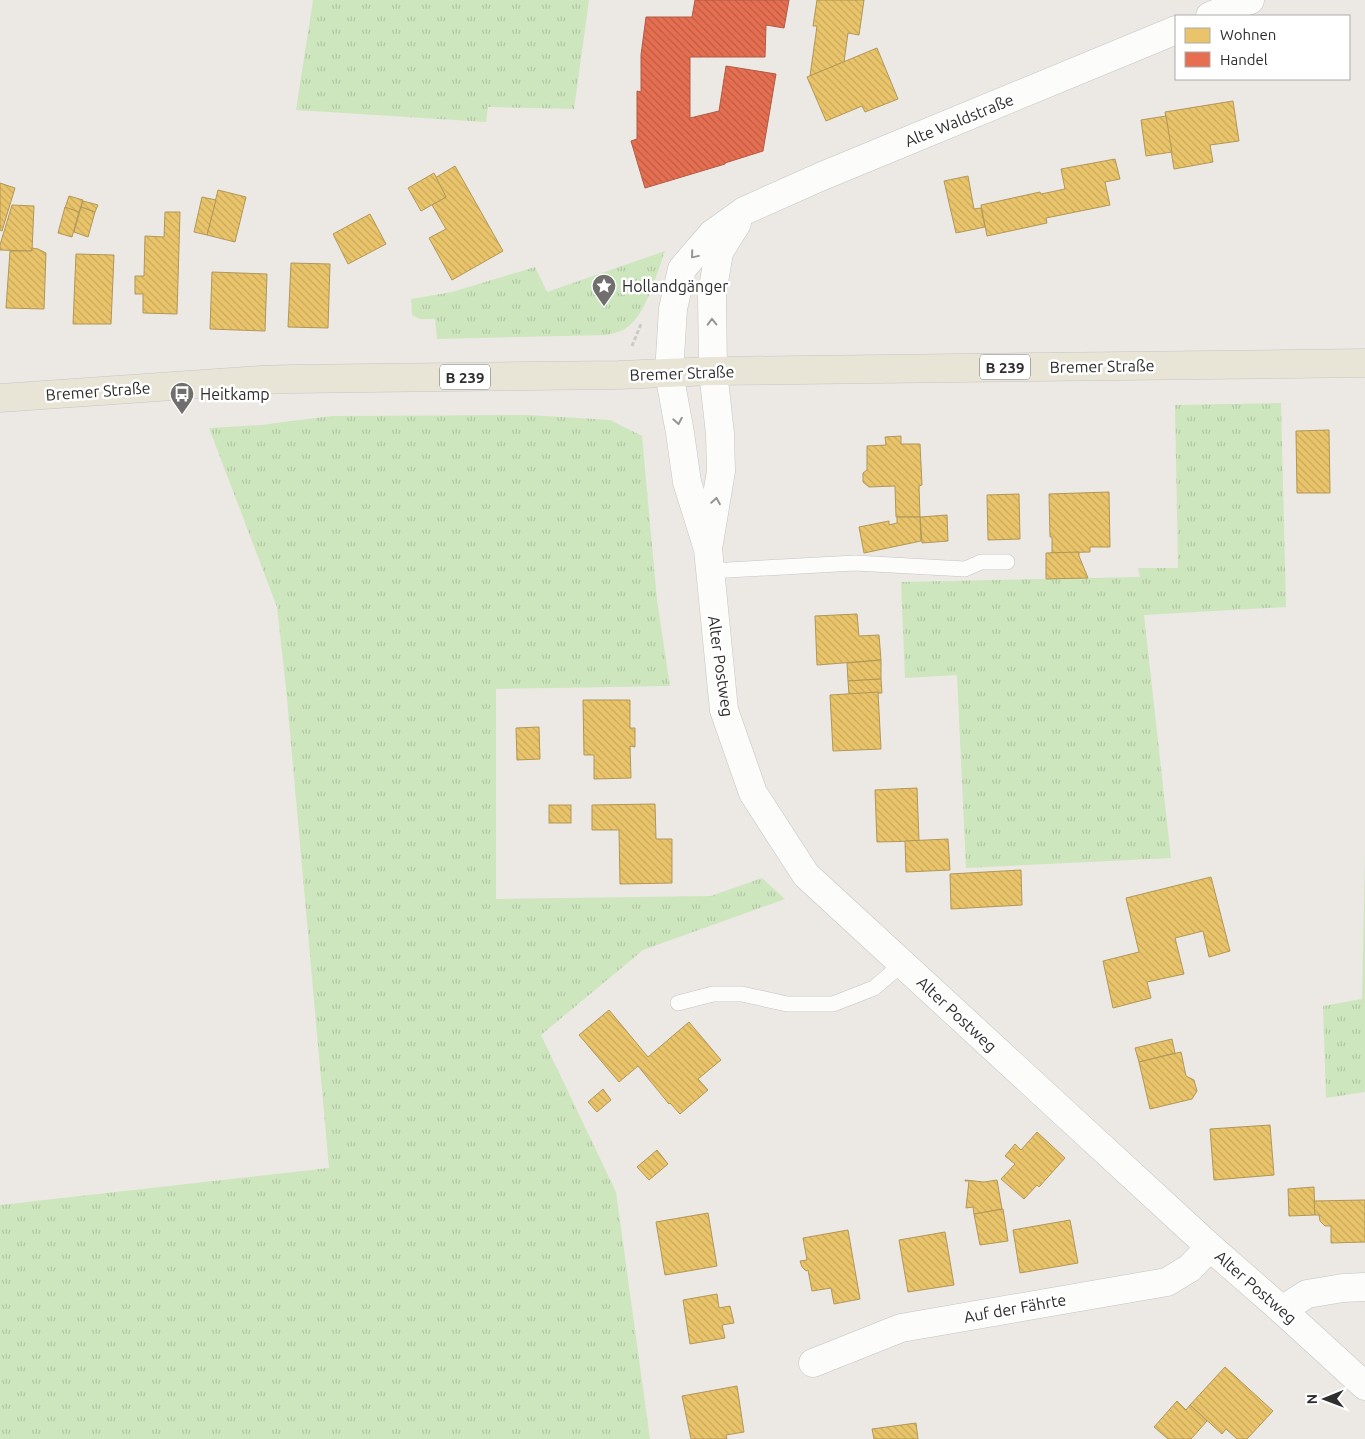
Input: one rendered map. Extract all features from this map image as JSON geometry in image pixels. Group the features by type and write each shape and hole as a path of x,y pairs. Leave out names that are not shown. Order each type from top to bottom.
{"main road":[{"name":"Bremer Straße","path":"0,398 260,380 713,371 1365,363"}],"street":[{"path":"1212,15 1250,0"},
{"name":"Alte Waldstraße","path":"670,373 673,309 682,269 712,234 744,211 820,177 1175,30"},
{"path":"713,371 712,294 719,252 744,211"},
{"name":"Alter Postweg","path":"709,560 721,471 720,434 713,371"},
{"name":"Alter Postweg","path":"670,373 687,482 709,560 724,710 753,793 806,875 1210,1247 1365,1386"},
{"name":"Auf der Fährte","path":"813,1363 901,1328 1168,1282 1190,1268 1210,1247"},
{"path":"1282,1310 1307,1294 1343,1288 1365,1288"}],"lane":[{"path":"709,560 855,563 965,569 981,562 1007,562"},
{"path":"678,1003 713,994 742,994 787,1004 833,1004 874,988 902,964"}],"green space":[{"path":"313,0 589,0 574,109 488,107 486,122 296,110"},
{"path":"665,251 651,291 641,311 627,328 608,335 437,339 435,319 420,319 412,315 411,299 452,292 535,267 547,292"},
{"path":"1281,403 1286,607 1144,615 1171,858 966,868 957,675 905,678 901,582 1140,577 1138,568 1178,568 1175,405"},
{"path":"529,415 610,420 642,436 657,600 670,686 496,689 496,899 711,896 762,878 785,899 643,950 541,1035 616,1192 650,1439 0,1439 0,1205 329,1168 277,607 209,428 261,425 332,416"},
{"path":"1365,855 1365,1092 1326,1098 1323,1006 1362,999"}],"building: Wohnen":[{"path":"817,0 864,0 859,35 848,33 844,62 810,76 817,26 813,26"},
{"path":"877,48 898,99 865,112 862,106 826,121 807,77"},
{"path":"1233,101 1239,141 1210,145 1213,162 1174,169 1165,112"},
{"path":"1166,116 1172,152 1146,156 1141,120"},
{"path":"1115,159 1120,179 1105,182 1110,205 1046,218 1047,223 987,236 981,205 1040,192 1041,194 1065,189 1061,169"},
{"path":"455,166 503,251 452,280 429,238 446,229 432,205 446,197 435,178"},
{"path":"434,173 446,197 421,211 408,188"},
{"path":"968,176 974,209 981,208 985,227 956,233 944,181"},
{"path":"0,183 15,188 2,231 0,230"},
{"path":"218,190 246,197 235,242 207,235"},
{"path":"69,196 83,200 79,212 65,208"},
{"path":"202,197 216,200 207,235 194,232"},
{"path":"83,201 98,205 95,212 81,207"},
{"path":"12,205 34,206 32,251 0,250"},
{"path":"65,207 79,212 72,237 58,233"},
{"path":"81,207 95,212 88,237 74,232"},
{"path":"165,212 180,212 177,314 143,313 143,294 135,294 135,276 144,276 145,236 164,237"},
{"path":"370,214 386,244 348,264 333,234"},
{"path":"32,248 46,253 44,309 6,308 10,251 32,251"},
{"path":"76,254 114,255 111,324 73,324"},
{"path":"291,263 330,264 328,328 288,327"},
{"path":"212,272 267,274 265,331 210,329"},
{"path":"1329,430 1330,493 1297,493 1296,431"},
{"path":"901,436 901,444 920,444 922,485 919,486 920,517 896,517 895,486 869,487 863,482 863,473 867,470 867,446 886,445 885,437"},
{"path":"1109,492 1110,547 1090,547 1090,552 1052,553 1049,494"},
{"path":"1019,494 1020,539 988,540 987,495"},
{"path":"947,515 948,541 922,543 920,517"},
{"path":"897,517 920,517 921,541 864,553 859,527 889,521 889,525 897,523"},
{"path":"1079,552 1088,578 1046,579 1046,553"},
{"path":"857,614 859,636 879,635 881,660 817,665 815,616"},
{"path":"881,660 881,679 848,681 847,663"},
{"path":"881,679 882,693 849,694 848,681"},
{"path":"878,692 881,749 833,751 830,695"},
{"path":"583,700 630,700 630,728 635,728 635,747 630,746 631,778 594,779 594,755 584,755"},
{"path":"539,727 540,759 517,760 516,728"},
{"path":"917,788 919,841 877,842 875,790"},
{"path":"655,804 656,839 672,839 672,883 620,884 619,830 592,830 592,805"},
{"path":"549,805 571,805 571,823 549,823"},
{"path":"948,839 950,870 906,872 905,841"},
{"path":"1021,870 1022,905 951,909 950,874"},
{"path":"1211,877 1230,951 1209,957 1203,931 1175,938 1184,974 1147,982 1151,998 1113,1008 1103,961 1139,952 1126,898"},
{"path":"609,1010 648,1057 689,1022 721,1060 698,1079 708,1090 680,1114 669,1104 638,1066 619,1082 579,1035"},
{"path":"1172,1039 1175,1053 1139,1062 1135,1048"},
{"path":"1181,1052 1186,1076 1194,1080 1197,1091 1192,1099 1150,1109 1139,1062"},
{"path":"603,1089 611,1100 597,1112 588,1102"},
{"path":"1270,1125 1274,1175 1214,1180 1210,1129"},
{"path":"1037,1132 1065,1158 1039,1187 1037,1185 1024,1199 1001,1179 1015,1164 1005,1156 1015,1144 1021,1150"},
{"path":"657,1150 668,1164 649,1180 637,1167"},
{"path":"965,1180 984,1182 997,1180 1002,1209 974,1214 973,1207 966,1208 969,1181"},
{"path":"1314,1187 1315,1215 1289,1216 1288,1189"},
{"path":"1365,1200 1365,1242 1331,1243 1331,1226 1325,1226 1320,1221 1319,1215 1315,1215 1314,1201"},
{"path":"1003,1209 1008,1241 980,1245 974,1214"},
{"path":"708,1213 717,1266 665,1275 656,1222"},
{"path":"1070,1220 1078,1263 1020,1273 1013,1230"},
{"path":"848,1230 860,1299 834,1304 831,1288 812,1291 808,1270 806,1271 802,1267 800,1261 807,1260 803,1238"},
{"path":"945,1232 954,1285 908,1292 899,1240"},
{"path":"717,1294 719,1308 730,1306 734,1323 722,1325 725,1338 690,1344 683,1300"},
{"path":"1225,1367 1273,1411 1247,1439 1237,1439 1226,1429 1222,1434 1190,1405"},
{"path":"737,1386 744,1432 726,1435 727,1439 691,1439 682,1396"},
{"path":"1177,1401 1186,1410 1190,1405 1207,1421 1191,1439 1168,1439 1154,1427"},
{"path":"916,1423 918,1439 874,1439 872,1429"}],"building: Handel":[{"path":"695,0 789,0 784,28 766,25 765,57 690,57 690,118 719,111 726,66 776,74 763,151 645,188 631,141 637,139 637,91 641,92 641,55 646,17 692,17"}],"place":[{"name":"Hollandgänger","path":"604,307"},
{"name":"Heitkamp","path":"182,415"}]}
